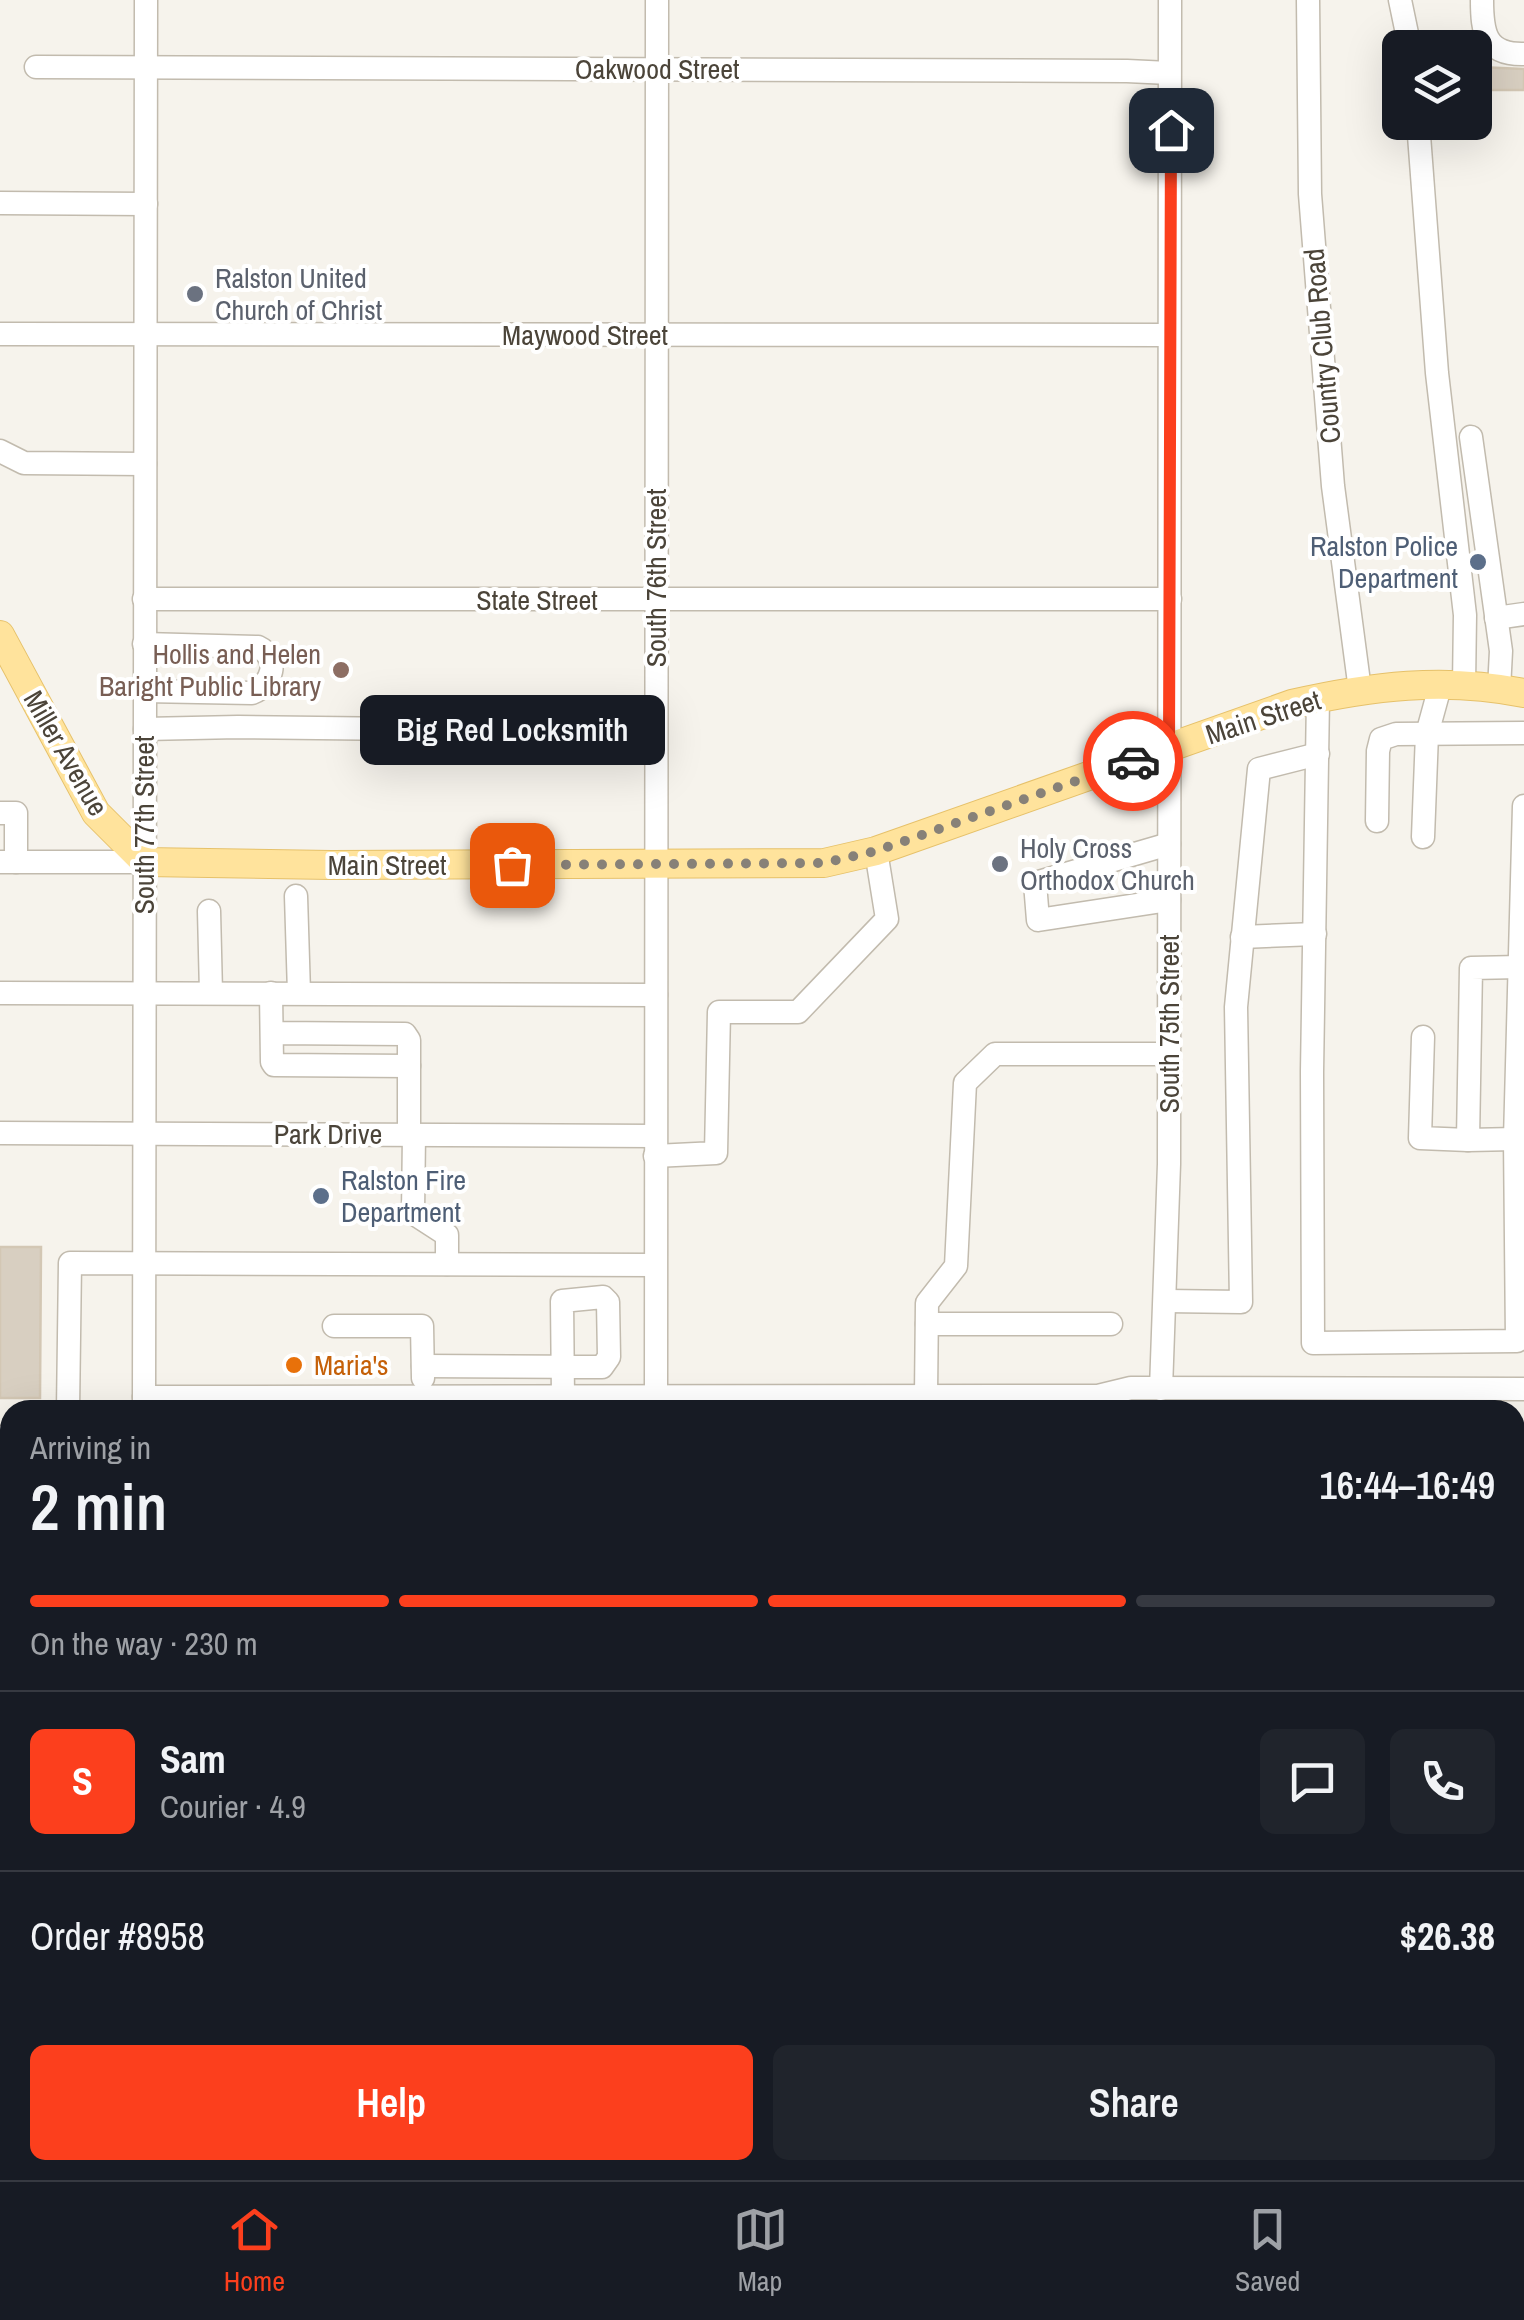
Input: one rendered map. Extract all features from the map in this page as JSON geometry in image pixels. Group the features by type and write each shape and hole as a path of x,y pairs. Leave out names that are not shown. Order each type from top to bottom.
{"main road":[{"name":"Miller Avenue","path":"0,635 96,813 145,862"},
{"name":"Main Street","path":"145,862 804,864 850,859 1318,698 1360,690 1453,684 1511,691"}],"street":[{"name":"South 77th Street","path":"144,1400 146,0"},
{"name":"South 76th Street","path":"646,1400 655,1265 658,0"},
{"name":"South 75th Street","path":"1161,1388 1169,1054 1170,0"},
{"name":"Country Club Road","path":"1308,0 1310,194 1334,486 1360,690"},
{"path":"1400,0 1406,30"},
{"path":"1482,0 1482,28 1489,43 1510,54 1524,54"},
{"name":"Oakwood Street","path":"36,67 1127,70 1169,74"},
{"path":"1419,140 1437,373 1465,615 1453,684 1427,734 1423,837"},
{"path":"0,203 146,204"},
{"name":"Maywood Street","path":"0,334 1169,335"},
{"path":"1471,438 1496,618 1512,653 1511,691"},
{"path":"0,451 24,462 145,464"},
{"name":"State Street","path":"144,599 1170,599"},
{"path":"1496,618 1524,614"},
{"path":"144,644 258,647 266,650 272,660 272,674 264,688 252,693 144,691"},
{"path":"1318,698 1313,1343 1517,1342 1515,1139 1524,806"},
{"path":"145,729 656,732"},
{"path":"1377,821 1378,752 1382,739 1396,734 1524,733"},
{"path":"1166,1301 1240,1302 1236,1007 1259,769 1318,754"},
{"path":"0,813 16,813 8,862"},
{"path":"1169,844 1036,883 1038,920 1169,900"},
{"name":"Park Drive","path":"0,1133 412,1134 655,1146 716,1153 719,1012 798,1012 887,918 876,851"},
{"name":"Main Street","path":"8,862 145,862"},
{"path":"296,896 299,993"},
{"path":"209,910 211,993"},
{"path":"1242,937 1316,934"},
{"path":"1468,1140 1471,968 1520,967"},
{"path":"0,993 656,995"},
{"path":"271,993 272,1062 280,1068 409,1066"},
{"path":"272,1033 405,1034 409,1040 413,1213 446,1234 447,1264"},
{"path":"1422,1037 1420,1138 1515,1139"},
{"path":"926,1395 928,1303 956,1266 965,1083 995,1054 1169,1054"},
{"path":"68,1400 70,1262 655,1265"},
{"path":"927,1324 1112,1324"},
{"path":"334,1326 422,1326 423,1397"},
{"path":"423,1366 562,1367 562,1397"},
{"path":"693,1400 1098,1396 1131,1388 1524,1390"},
{"path":"390,1400 625,1400"}],"building":[{"path":"1492,68 1524,69 1524,90 1492,90"},
{"path":"0,1247 41,1247 40,1398 0,1398"}],"way so far":[{"path":"512,865 804,864 850,859 1133,761"}],"place":[{"name":"Ralston United Church of Christ","path":"195,294"},
{"name":"Ralston Police Department","path":"1478,562"},
{"name":"Hollis and Helen Baright Public Library","path":"341,670"},
{"name":"Holy Cross Orthodox Church","path":"1000,864"},
{"name":"Big Red Locksmith","path":"512,865"},
{"name":"Ralston Fire Department","path":"321,1196"},
{"name":"Maria's","path":"294,1365"}],"route":[{"path":"1133,761 1169,749 1171,130"}]}
